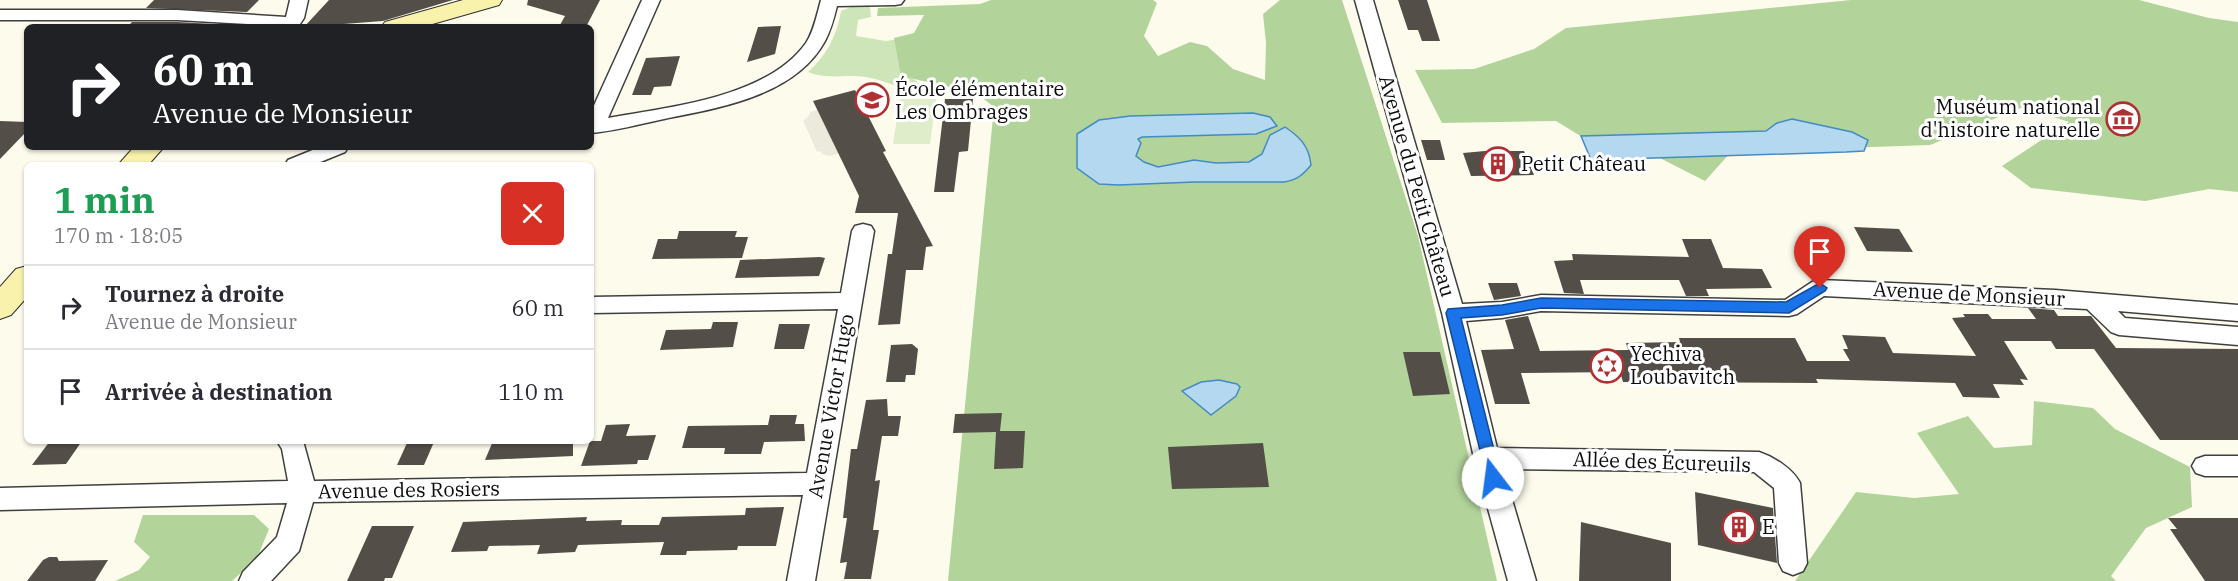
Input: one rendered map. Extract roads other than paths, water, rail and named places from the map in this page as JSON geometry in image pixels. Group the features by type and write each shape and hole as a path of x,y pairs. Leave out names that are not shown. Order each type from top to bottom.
{"main road":[{"path":"404,24 484,1"},
{"path":"135,162 147,150"},
{"path":"0,307 24,280"}],"street":[{"path":"290,24 297,12 299,0"},
{"path":"594,123 651,0"},
{"path":"594,127 740,96 780,76 809,51 819,38 830,1 895,0"},
{"name":"Avenue du Petit Château","path":"1364,0 1453,313 1487,458 1522,581"},
{"path":"0,15 177,15 278,24"},
{"path":"302,162 331,150"},
{"name":"Avenue Victor Hugo","path":"801,581 863,231"},
{"name":"Avenue de Monsieur","path":"1453,313 1502,310 1541,303 1789,308 1820,288 2093,301 2238,313"},
{"path":"2093,301 2119,326 2238,336"},
{"path":"594,305 850,302"},
{"path":"253,581 289,543 303,492 292,444"},
{"name":"Allée des Écureuils","path":"1487,458 1758,462 1787,483 1793,564"},
{"path":"2205,466 2238,466"},
{"name":"Avenue des Rosiers","path":"0,499 818,484"}],"water":[{"path":"1253,113 1270,117 1277,126 1256,134 1142,137 1138,139 1141,143 1136,156 1158,167 1194,160 1216,163 1249,162 1262,154 1270,135 1285,127 1299,138 1308,152 1311,165 1302,174 1293,180 1284,182 1118,185 1099,184 1077,168 1077,134 1099,120 1130,116"},
{"path":"1792,119 1852,132 1868,140 1864,151 1591,160 1581,136 1766,131 1777,123"},
{"path":"1219,380 1237,384 1240,387 1236,396 1211,415 1182,391 1201,382"}],"place":[{"name":"École élémentaire Les Ombrages","path":"872,100"},
{"name":"Muséum national d'histoire naturelle","path":"2123,119"},
{"name":"Petit Château","path":"1498,164"},
{"name":"Yechiva Loubavitch","path":"1607,366"},
{"name":"E","path":"1739,527"}]}
